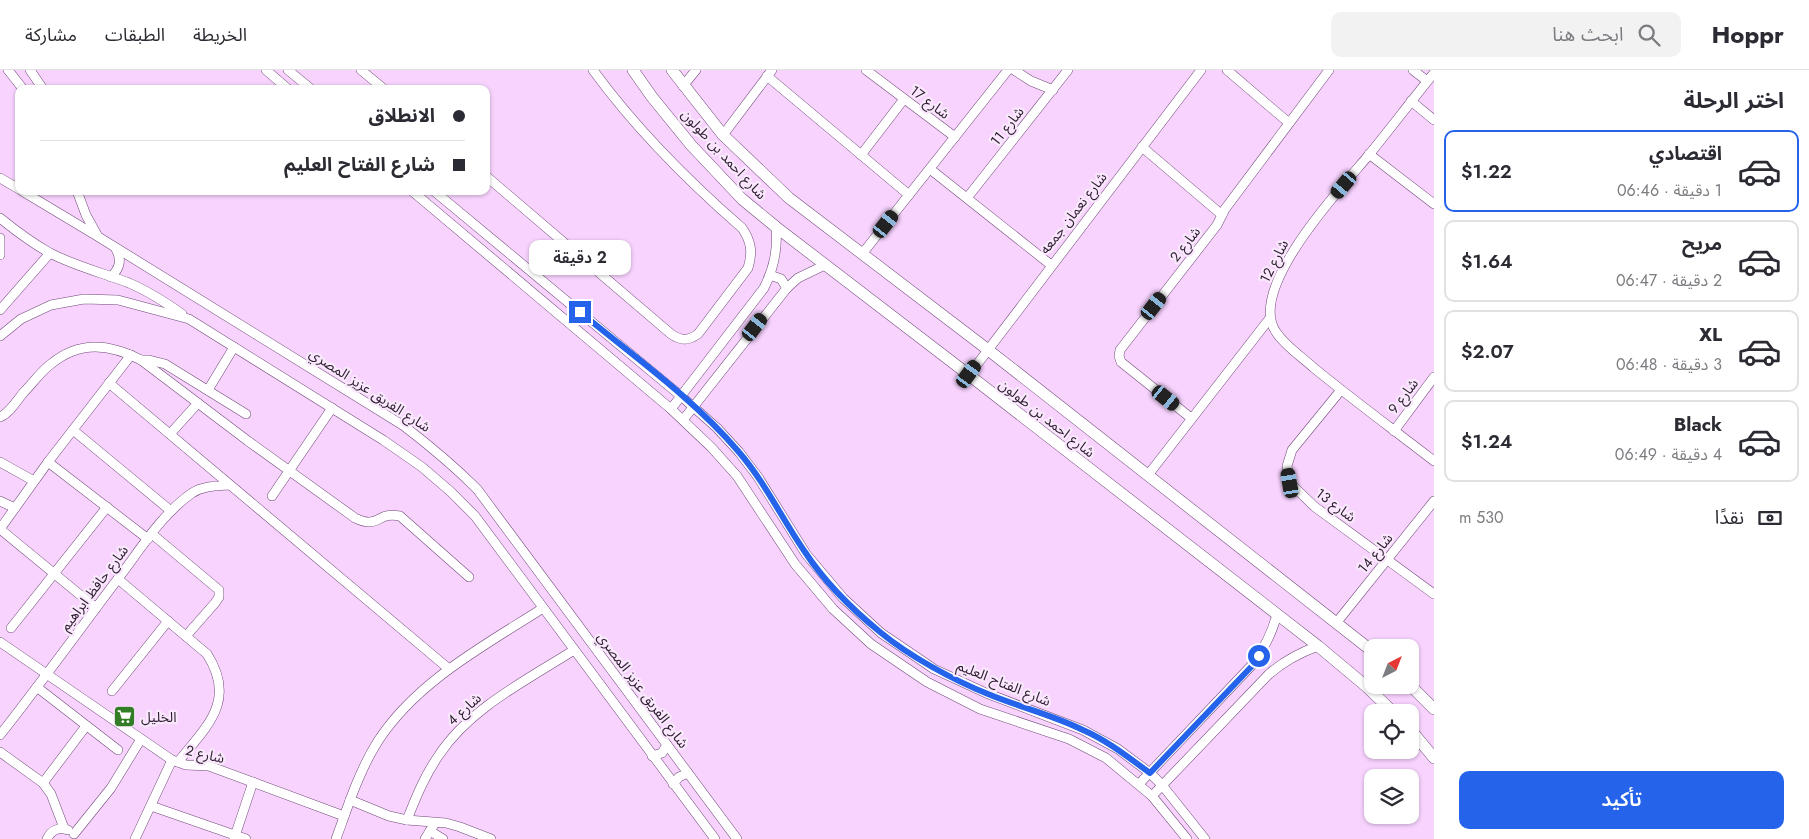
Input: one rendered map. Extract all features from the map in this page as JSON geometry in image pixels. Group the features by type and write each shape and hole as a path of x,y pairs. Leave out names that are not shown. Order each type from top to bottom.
{"street":[{"path":"8,70 20,85"},
{"path":"30,70 40,85"},
{"path":"266,70 283,85"},
{"path":"288,70 306,85"},
{"path":"361,70 379,85"},
{"path":"490,179 670,334 684,340 698,334 748,268 751,252 748,237 742,228 674,165 636,124 593,70"},
{"name":"شارع احمد بن طولون","path":"633,70 691,145 742,199 776,228 969,374 1318,646 1368,687 1385,704"},
{"name":"شارع احمد بن طولون","path":"672,70 683,86 724,134 789,198 1148,474 1364,645"},
{"path":"683,86 696,70"},
{"name":"شارع 17","path":"866,70 955,137"},
{"path":"862,254 1008,70"},
{"path":"1014,70 1031,81 1052,90"},
{"name":"شارع 11","path":"967,198 1068,70"},
{"name":"شارع نعمان جمعه","path":"969,374 1050,265 1201,70"},
{"path":"1227,70 1289,122"},
{"name":"شارع 2","path":"1191,418 1121,362 1120,350 1218,225 1222,215 1329,70"},
{"path":"1413,70 1427,81"},
{"path":"724,134 770,73 861,155 909,194"},
{"name":"شارع 12","path":"1270,318 1271,301 1275,286 1290,254 1331,200 1434,73"},
{"path":"861,155 904,99"},
{"path":"1411,101 1434,120"},
{"path":"1142,147 1222,215"},
{"path":"1369,154 1434,204"},
{"path":"930,169 1050,265"},
{"path":"0,178 15,187"},
{"name":"شارع الفريق عزيز المصري","path":"31,195 404,426 457,469 477,489 737,839"},
{"path":"78,195 97,236"},
{"path":"417,195 671,409 711,446 736,476 795,564 833,609 871,644 927,682 980,708 1069,739 1106,758 1152,796 1187,839"},
{"name":"شارع الفتاح العليم","path":"439,195 717,428 758,477 806,554 843,598 881,633 942,673 986,694 1083,730 1118,749 1150,773 1162,785 1205,839"},
{"path":"0,218 17,232 50,253 148,292 383,440 422,467 451,492 475,516 714,839"},
{"path":"671,409 764,288 775,260 776,228"},
{"path":"0,238 0,255"},
{"path":"110,277 117,271 120,264 116,248"},
{"path":"0,310 50,253"},
{"path":"683,420 787,288 798,278 825,265"},
{"path":"770,275 781,279 787,288"},
{"path":"0,336 21,320 51,305 84,299 118,300 189,319"},
{"path":"1270,318 1275,331 1285,342 1341,390 1434,461"},
{"path":"1148,474 1270,318"},
{"path":"0,417 50,364 66,354 85,348 105,347 124,351 141,360 355,518 366,523 374,522 383,516 391,514 400,516 469,577"},
{"path":"208,390 234,347"},
{"path":"96,608 0,529 48,462 131,355"},
{"path":"141,360 165,364 246,414"},
{"path":"704,366 709,372 722,370"},
{"name":"شارع 9","path":"1394,430 1434,377"},
{"path":"109,383 449,669"},
{"name":"شارع 13","path":"1341,390 1292,450 1287,466 1290,483 1315,507 1434,594"},
{"path":"170,434 198,403"},
{"path":"272,496 332,408"},
{"path":"73,430 171,511"},
{"path":"0,462 34,481"},
{"path":"48,462 150,536 219,590 219,597 215,603 186,636"},
{"name":"شارع حافظ ابراهيم","path":"0,735 38,688 150,536 171,511 195,491 212,486 229,485"},
{"path":"0,501 15,508"},
{"name":"شارع 14","path":"1336,622 1434,501"},
{"path":"11,628 108,507"},
{"path":"118,579 207,654 216,668 220,682 220,698 215,713 175,761 135,839"},
{"path":"336,839 366,763 378,741 398,715 420,692 449,669 542,608"},
{"path":"1139,784 1252,666 1265,647 1277,614"},
{"path":"112,691 168,621"},
{"path":"871,644 881,633"},
{"name":"شارع 2","path":"0,642 175,761 209,766 344,816"},
{"path":"1152,796 1269,674 1303,651 1318,646"},
{"name":"شارع 4","path":"406,820 420,785 434,762 464,726 493,702 574,650"},
{"path":"38,688 118,750"},
{"path":"1419,693 1434,709"},
{"path":"43,783 86,726"},
{"path":"0,752 43,783 51,794 64,828 75,836 111,788 141,739"},
{"path":"1419,740 1434,758"},
{"path":"652,756 662,753 667,745"},
{"path":"674,784 679,776 688,773"},
{"path":"235,837 253,782"},
{"path":"350,800 389,816 460,827 491,839"},
{"path":"151,806 235,837 246,839"},
{"path":"435,823 427,835 442,839"},
{"path":"47,839 52,831 64,828"}],"place":[{"name":"الخليل","path":"125,717"}],"route":[{"path":"580,312 717,428 758,477 806,554 843,598 881,633 934,668 986,694 1083,730 1118,749 1150,773 1252,666 1259,656"}]}
